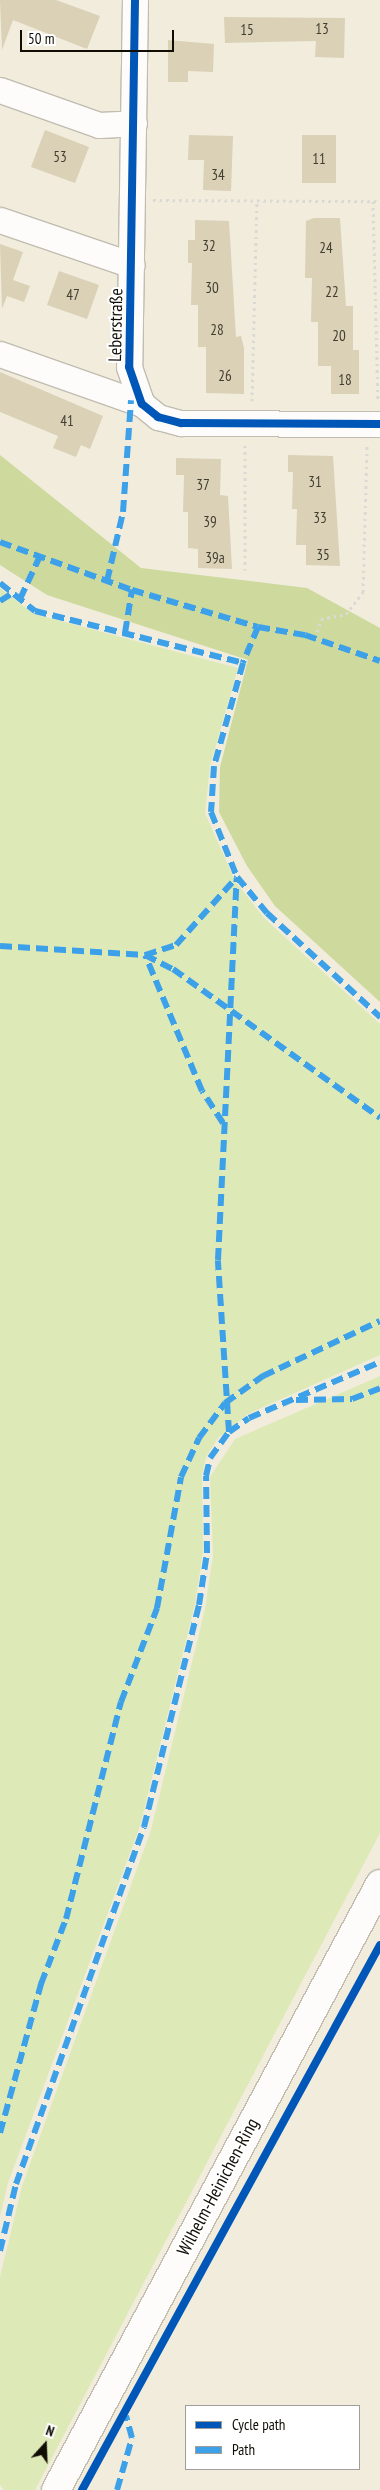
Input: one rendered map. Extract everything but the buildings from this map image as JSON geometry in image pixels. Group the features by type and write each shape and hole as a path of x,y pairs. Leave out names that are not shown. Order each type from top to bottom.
{"main road":[{"name":"Wilhelm-Heinichen-Ring","path":"56,2490 380,1884"}],"street":[{"name":"Leberstraße","path":"135,0 129,367 142,404"},
{"path":"0,90 99,125 134,123"},
{"name":"Leberstraße","path":"0,220 132,265"},
{"path":"0,354 142,404 158,417 181,423 375,424"}],"path":[{"path":"132,200 257,203 380,201"},
{"path":"315,638 321,619 346,614 363,592 375,424 373,201"},
{"path":"245,570 248,424 257,203"}],"green space":[{"path":"0,455 141,568 307,588 380,628 380,1002 275,906 247,866 219,812 220,767 248,660 47,595 0,565"},
{"path":"0,588 34,614 238,668 210,766 205,813 235,881 264,918 380,1024 380,1355 248,1414 218,1438 206,1457 202,1475 203,1552 195,1604 140,1826 8,2183 0,2217"},
{"path":"380,1376 380,1833 35,2490 4,2490 0,2485 0,2277 22,2186 151,1830 205,1609 213,1555 210,1477 235,1439"}],"marked path":[{"path":"107,581 123,512 131,400"},
{"path":"0,542 132,590 258,627 243,663"},
{"path":"20,599 40,556"},
{"path":"0,583 35,611 243,663 214,766 211,812 237,877 267,913 380,1017"},
{"path":"125,633 132,590"},
{"path":"0,601 13,593"},
{"path":"258,627 305,635 380,661"},
{"path":"223,1123 202,1091 145,955 176,945 237,877"},
{"path":"229,1432 218,1260 237,877"},
{"path":"0,946 145,955 173,969 380,1118"},
{"path":"0,2133 41,1984 66,1919 121,1702 157,1608 181,1477 199,1438 225,1403 263,1376 380,1321"},
{"path":"0,2251 16,2184 144,1827 199,1605 207,1553 206,1476 210,1458 229,1432 249,1418 380,1362"},
{"path":"296,1400 352,1399 380,1388"},
{"path":"117,2490 132,2438 126,2416"}],"cycle path":[{"path":"135,0 129,367 142,404 158,417 181,423 380,424"},
{"path":"82,2490 380,1945"}]}
